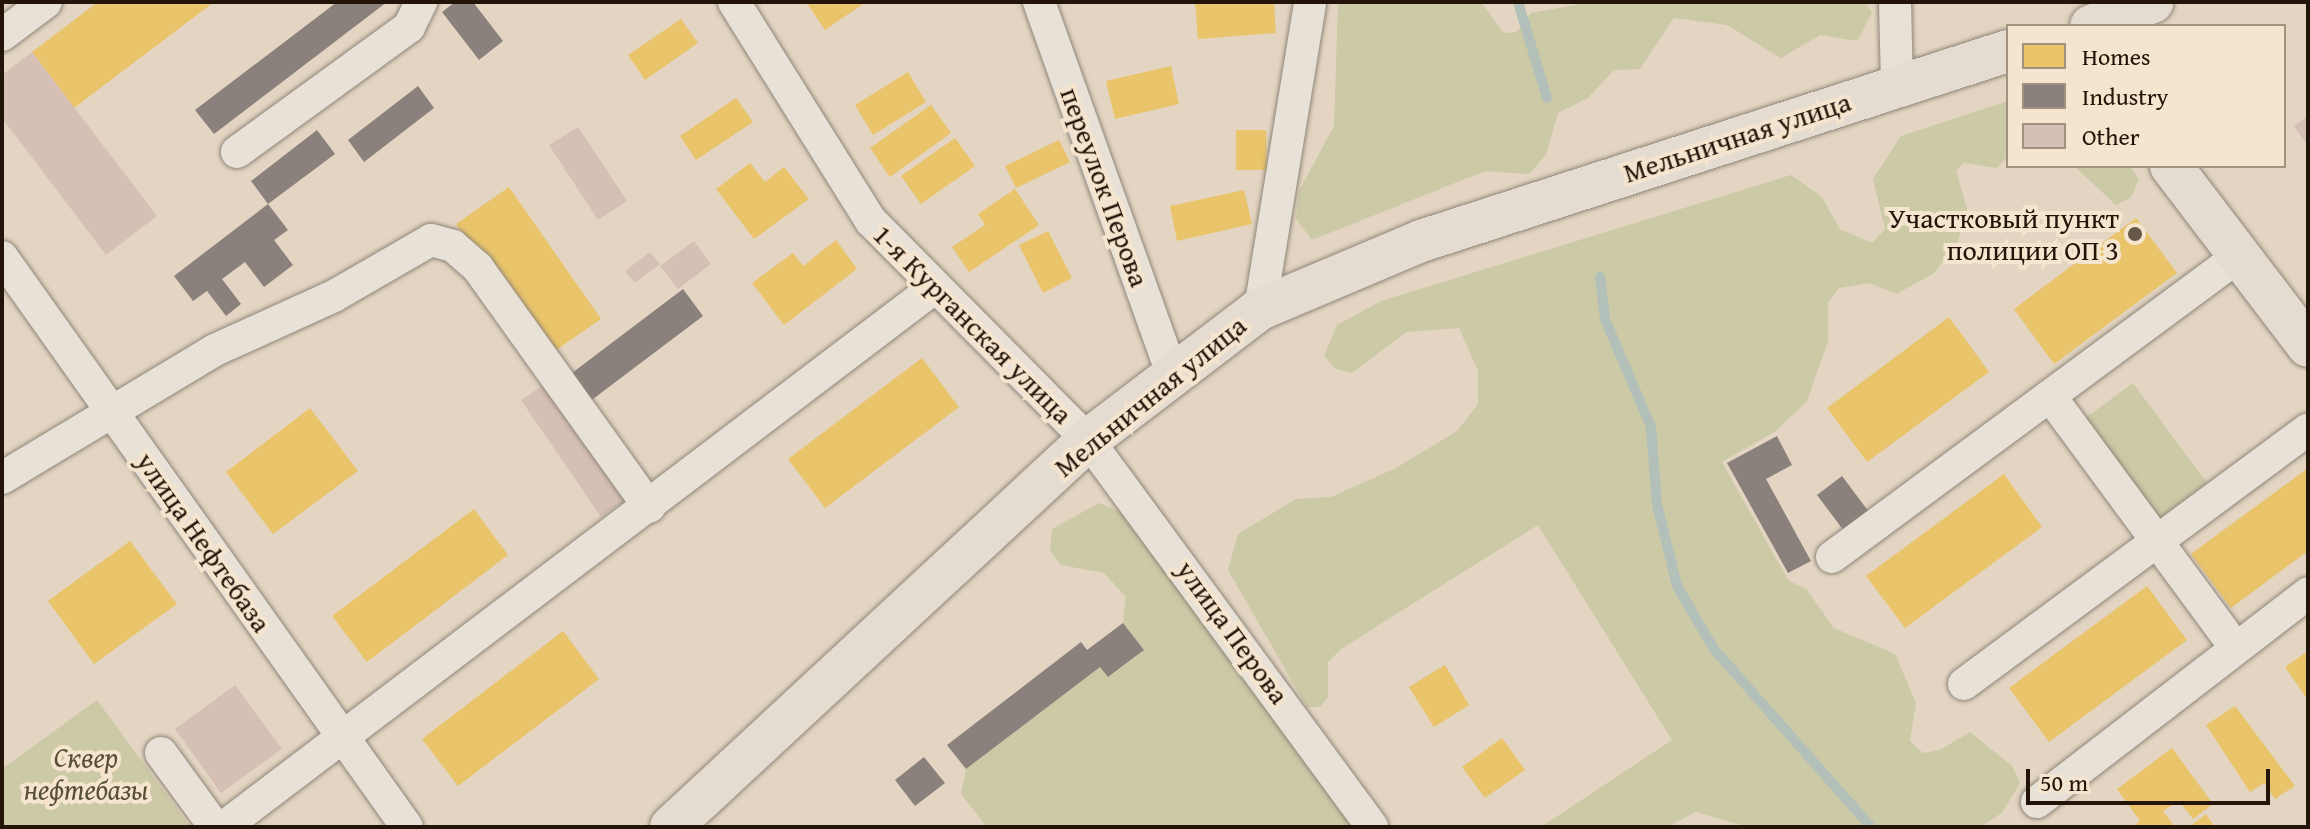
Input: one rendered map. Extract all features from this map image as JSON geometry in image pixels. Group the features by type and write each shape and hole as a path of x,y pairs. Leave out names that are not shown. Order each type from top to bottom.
{"main road":[{"path":"2099,24 2153,2"},
{"name":"Мельничная улица","path":"671,827 1088,440 1171,371 1260,309 1421,241 2006,52"},
{"path":"2173,168 2239,256 2301,324"}],"street":[{"path":"2,35 46,2"},
{"path":"237,152 409,27 421,2"},
{"name":"1-я Курганская улица","path":"734,2 871,221 934,288 1088,440"},
{"name":"переулок Перова","path":"1039,2 1171,371"},
{"path":"1260,309 1310,2"},
{"path":"1895,2 1897,85"},
{"path":"2,478 114,415 215,350 334,296 431,240 453,246 478,268 649,507"},
{"path":"1832,557 2239,256"},
{"name":"улица Нефтебаза","path":"2,257 407,827"},
{"path":"224,827 345,740 934,288"},
{"path":"2050,396 2236,648"},
{"path":"1964,684 2308,429"},
{"name":"улица Перова","path":"1088,440 1372,827"},
{"path":"2037,802 2308,593"},
{"path":"161,753 215,827"}],"green space":[{"path":"1338,2 1481,2 1504,33 1516,32 1531,13 1592,2 1865,2 1872,13 1857,41 1820,35 1781,58 1727,25 1674,18 1640,69 1614,70 1588,98 1558,113 1546,155 1529,174 1485,171 1312,240 1296,219 1299,191 1334,126"},
{"path":"2006,102 2006,158 1997,168 1964,163 1956,171 1967,209 1957,244 1933,274 1896,294 1869,283 1839,288 1828,303 1828,341 1807,401 1776,431 1722,462 1788,580 1807,590 1834,628 1895,654 1916,703 1910,741 1923,753 1940,750 1970,732 2012,766 2020,783 2002,813 1980,827 1747,827 1696,812 1667,827 1541,827 1672,740 1538,525 1341,649 1328,662 1328,697 1320,707 1307,707 1228,570 1238,534 1296,499 1331,497 1396,468 1457,431 1478,404 1478,371 1459,328 1406,332 1352,373 1335,369 1324,356 1337,325 1381,301 1791,175 1822,197 1840,229 1872,243 1885,229 1873,179 1901,136"},
{"path":"2076,168 2131,168 2139,180 2131,197 2116,205"},
{"path":"2133,383 2207,483 2158,519 2084,419"},
{"path":"1099,503 1127,515 1357,827 987,827 961,794 966,769 1100,667 1109,677 1143,651 1123,623 1126,597 1104,573 1061,565 1050,550 1052,529"},
{"name":"Сквер нефтебазы","path":"97,700 190,827 2,827 2,769"}],"building: Homes":[{"path":"98,2 214,2 74,108 32,52"},
{"path":"806,2 866,2 825,30"},
{"path":"1195,2 1274,2 1276,33 1198,39"},
{"path":"681,19 698,43 645,80 628,55"},
{"path":"1171,66 1179,104 1115,119 1106,81"},
{"path":"908,72 926,102 873,135 855,105"},
{"path":"736,98 753,122 696,160 680,136"},
{"path":"931,105 951,133 890,177 870,148"},
{"path":"1236,130 1266,130 1267,170 1236,170"},
{"path":"955,138 975,166 921,204 901,176"},
{"path":"1059,140 1070,162 1016,188 1005,166"},
{"path":"750,163 765,182 784,167 809,199 754,239 716,189"},
{"path":"509,187 601,319 549,355 456,224"},
{"path":"1015,189 1039,225 969,272 952,247 985,225 978,214"},
{"path":"1244,190 1252,224 1177,241 1170,206"},
{"path":"2136,218 2177,273 2054,364 2014,309"},
{"path":"1048,231 1072,278 1043,293 1019,245"},
{"path":"836,240 857,269 784,325 752,283 793,253 803,266"},
{"path":"1949,317 1989,372 1867,462 1827,408"},
{"path":"922,358 959,407 825,508 788,459"},
{"path":"310,408 358,471 273,534 226,472"},
{"path":"2308,468 2308,551 2231,608 2191,554"},
{"path":"2004,474 2042,527 1905,628 1866,576"},
{"path":"474,509 508,555 367,662 332,616"},
{"path":"130,541 177,604 94,664 48,601"},
{"path":"2147,586 2187,640 2049,742 2009,688"},
{"path":"563,631 599,679 458,786 422,739"},
{"path":"2308,651 2308,700 2285,667"},
{"path":"1445,665 1469,705 1434,727 1409,687"},
{"path":"2235,706 2295,786 2275,799 2264,783 2250,792 2206,725"},
{"path":"1502,738 1525,770 1485,798 1462,767"},
{"path":"2172,748 2213,804 2193,819 2179,801 2163,811 2175,827 2132,827 2140,821 2117,789"},
{"path":"2206,814 2215,827 2189,827"}],"building: Industry":[{"path":"337,2 387,2 214,134 195,110"},
{"path":"455,2 473,2 503,41 479,60 442,12"},
{"path":"418,86 434,108 364,162 348,140"},
{"path":"317,130 335,154 268,204 251,181"},
{"path":"268,204 288,230 274,240 293,265 264,287 245,262 222,279 241,304 226,316 207,291 193,301 174,276"},
{"path":"683,289 703,316 589,402 568,376"},
{"path":"1777,436 1792,465 1766,479 1811,561 1788,573 1727,463"},
{"path":"1842,476 1869,512 1844,531 1817,495"},
{"path":"1123,623 1144,650 1108,677 1100,667 966,769 947,745 1081,642 1087,650"},
{"path":"924,757 945,783 915,806 895,780"}],"building: Other":[{"path":"32,52 157,216 106,255 2,118 2,75"},
{"path":"2308,116 2308,146 2294,126"},
{"path":"578,127 627,201 598,220 549,145"},
{"path":"694,241 711,264 678,289 660,266"},
{"path":"650,252 660,264 635,283 625,271"},
{"path":"551,380 630,497 601,517 521,400"},
{"path":"235,685 282,749 221,793 175,729"}],"waterway":[{"path":"1518,2 1547,98"},
{"path":"1600,277 1605,319 1651,427 1657,505 1677,586 1714,649 1871,827"}],"place":[{"name":"Участковый пункт полиции ОП 3","path":"2135,234"}]}
